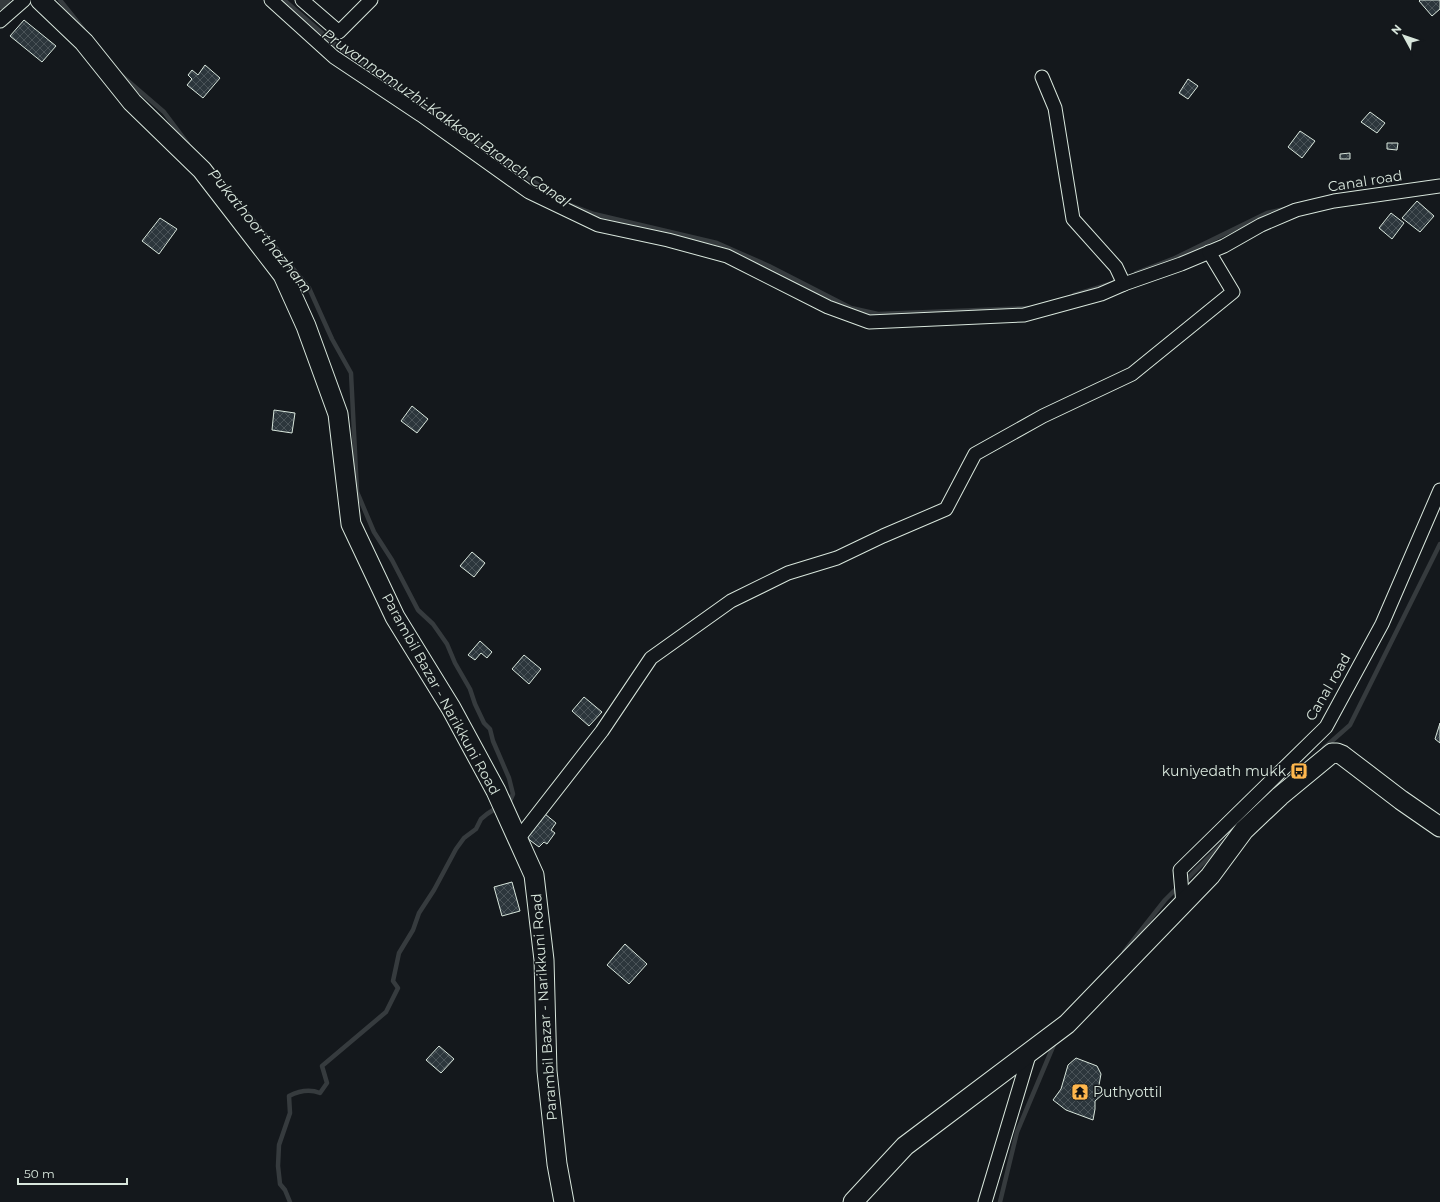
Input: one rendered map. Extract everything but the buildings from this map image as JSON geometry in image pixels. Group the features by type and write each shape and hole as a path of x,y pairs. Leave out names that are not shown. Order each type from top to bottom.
{"main road":[{"name":"Parambil Bazar - Narikkuni Road","path":"40,0 84,42 132,102 202,170 283,275 306,326 338,414 351,524 394,617 451,708 496,791 534,874 544,960 547,1071 557,1164 564,1202"},
{"path":"853,1202 905,1146 1067,1024 1210,876 1244,830 1280,796 1332,753 1342,755 1401,800 1440,827"}],"street":[{"path":"0,20 24,0"},
{"name":"Canal road","path":"271,0 334,57 421,115 529,192 598,225 668,240 727,256 828,307 869,322 1024,315 1101,294 1124,284 1181,264 1209,252 1261,225 1296,210 1334,201 1440,186"},
{"path":"302,0 339,32 371,0"},
{"path":"1042,77 1056,108 1073,218 1116,267 1124,284"},
{"path":"518,839 602,731 651,658 731,601 788,573 838,558 883,536 946,509 975,454 1043,416 1132,374 1234,292 1209,252"},
{"name":"Canal road","path":"1183,904 1180,870 1326,727 1382,624 1440,490"},
{"path":"985,1202 1030,1052"}],"waterway":[{"name":"Pukathoor thazham","path":"60,0 83,29"},
{"name":"Pruvannamuzhi-Kakkodi Branch Canal","path":"284,0 336,45 565,203 594,214 717,243 769,266 851,308 878,314 1029,308"},
{"name":"Pukathoor thazham","path":"121,75 164,112 188,144"},
{"name":"Pukathoor thazham","path":"230,192 309,288 332,339 351,373 357,492 374,532 392,560 418,610 433,624 447,644 455,663 470,689 484,723 490,729 493,741 509,778 513,794 509,803"},
{"name":"Pruvannamuzhi-Kakkodi Branch Canal","path":"1136,273 1175,258 1267,213 1285,209"},
{"name":"Pruvannamuzhi-Kakkodi Branch Canal","path":"1074,295 1113,283"},
{"name":"Pruvannamuzhi-Kakkodi Branch Canal","path":"1324,748 1350,725 1440,544"},
{"name":"Pukathoor thazham","path":"290,1202 285,1190 280,1184 278,1166 279,1145 290,1113 289,1096 304,1091 320,1093 327,1083 322,1066 386,1012 398,988 393,981 399,953 413,930 419,913 434,890 456,849 464,838 476,829 481,819 498,807"},
{"name":"Pruvannamuzhi-Kakkodi Branch Canal","path":"1184,882 1227,839"},
{"name":"Pruvannamuzhi-Kakkodi Branch Canal","path":"1124,952 1165,900 1178,887"},
{"name":"Pruvannamuzhi-Kakkodi Branch Canal","path":"1000,1202 1017,1132 1055,1042"}],"place":[{"name":"kuniyedath mukk","path":"1299,771"},
{"name":"Puthyottil","path":"1080,1092"}]}
